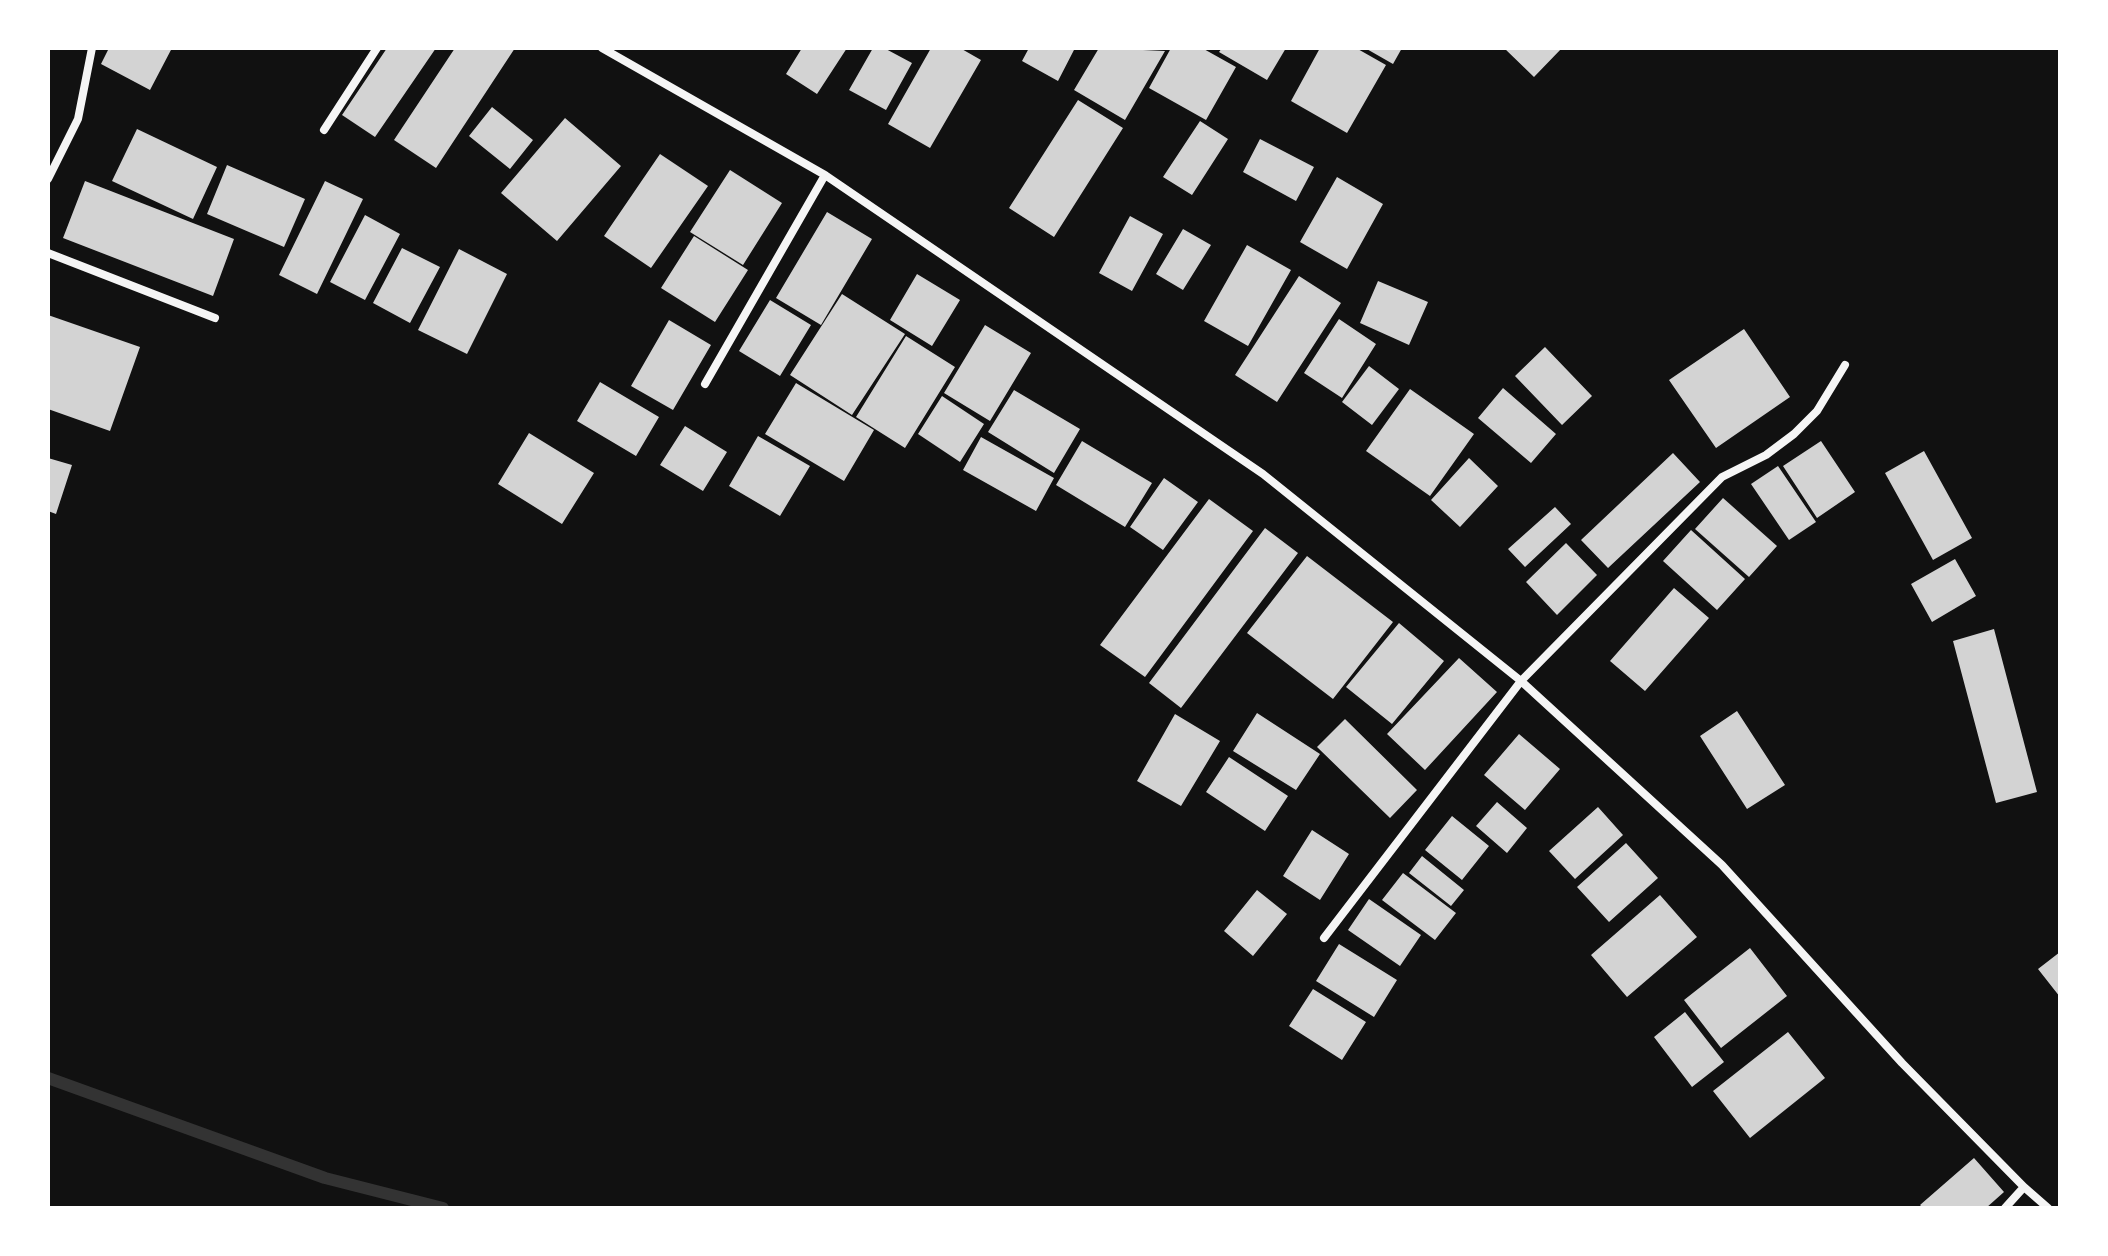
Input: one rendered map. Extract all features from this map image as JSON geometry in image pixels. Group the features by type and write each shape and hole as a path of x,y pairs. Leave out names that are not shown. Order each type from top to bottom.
{"street":[{"path":"48,179 78,119 92,48"},
{"path":"324,130 377,48"},
{"path":"602,48 825,175 1263,474 1521,681 1722,865 1902,1063 2048,1208"},
{"path":"705,384 825,175"},
{"path":"48,253 215,318"},
{"path":"1324,938 1521,681 1722,477 1766,455 1794,434 1817,411 1845,365"},
{"path":"2005,1208 2024,1187"}],"building":[{"path":"109,48 172,48 150,90 101,64"},
{"path":"387,48 436,48 375,137 342,115"},
{"path":"455,48 515,48 436,168 394,140"},
{"path":"802,48 847,48 817,94 786,74"},
{"path":"873,48 884,48 912,63 886,110 849,90"},
{"path":"931,48 960,48 981,60 930,148 888,124"},
{"path":"1029,48 1075,48 1058,81 1022,61"},
{"path":"1099,48 1165,51 1125,120 1074,90"},
{"path":"1171,48 1202,48 1236,67 1206,120 1149,88"},
{"path":"1222,48 1286,48 1267,80 1219,52"},
{"path":"1320,48 1356,48 1386,65 1347,133 1291,101"},
{"path":"1365,48 1402,48 1393,64"},
{"path":"1504,48 1562,48 1534,77"},
{"path":"1078,100 1123,128 1054,237 1009,208"},
{"path":"492,107 533,140 510,169 469,136"},
{"path":"565,118 621,166 557,241 501,193"},
{"path":"1200,121 1228,139 1192,195 1163,177"},
{"path":"137,129 217,167 193,219 112,181"},
{"path":"1260,139 1314,167 1296,201 1243,172"},
{"path":"660,154 708,186 651,268 604,236"},
{"path":"227,165 305,199 284,247 207,214"},
{"path":"730,170 782,203 743,265 690,232"},
{"path":"1337,177 1383,204 1347,269 1300,242"},
{"path":"85,181 234,239 213,296 63,238"},
{"path":"325,181 363,199 317,294 279,275"},
{"path":"827,212 872,239 821,325 776,298"},
{"path":"365,215 400,234 365,300 330,282"},
{"path":"1130,216 1163,234 1132,291 1099,273"},
{"path":"1183,229 1211,245 1183,290 1156,274"},
{"path":"694,236 748,270 715,322 661,288"},
{"path":"1247,245 1291,270 1248,346 1204,321"},
{"path":"402,248 440,267 410,323 373,303"},
{"path":"459,249 507,274 467,354 418,330"},
{"path":"917,274 960,300 932,346 890,320"},
{"path":"1299,276 1341,303 1277,402 1235,375"},
{"path":"1378,281 1428,302 1409,345 1360,323"},
{"path":"842,294 905,334 852,415 790,375"},
{"path":"770,300 811,325 780,376 739,351"},
{"path":"48,315 140,347 110,431 48,409"},
{"path":"1339,319 1376,344 1342,398 1304,373"},
{"path":"669,320 711,345 673,410 631,386"},
{"path":"985,325 1031,353 990,421 944,393"},
{"path":"1744,329 1790,397 1716,448 1669,380"},
{"path":"906,336 955,367 905,448 856,417"},
{"path":"1545,347 1592,396 1562,425 1515,376"},
{"path":"1369,366 1399,389 1372,425 1342,402"},
{"path":"600,382 659,417 636,456 577,421"},
{"path":"796,383 874,430 844,481 765,434"},
{"path":"1503,388 1556,434 1531,463 1478,418"},
{"path":"1410,389 1474,434 1430,496 1366,451"},
{"path":"1014,390 1080,429 1054,473 988,432"},
{"path":"942,396 984,424 960,462 918,434"},
{"path":"685,426 727,452 703,491 660,465"},
{"path":"529,433 594,473 562,524 498,484"},
{"path":"758,436 810,466 780,516 729,486"},
{"path":"981,437 1054,478 1036,511 963,470"},
{"path":"1082,441 1152,483 1125,527 1056,485"},
{"path":"1821,441 1855,492 1817,518 1783,466"},
{"path":"1924,451 1972,538 1933,560 1885,473"},
{"path":"1673,453 1700,482 1608,568 1581,540"},
{"path":"48,458 72,465 56,514 48,511"},
{"path":"1469,458 1498,486 1460,527 1431,500"},
{"path":"1778,466 1816,522 1789,540 1751,484"},
{"path":"1164,478 1198,502 1163,550 1130,527"},
{"path":"1723,498 1777,546 1749,577 1695,529"},
{"path":"1209,499 1253,531 1145,677 1100,645"},
{"path":"1555,507 1571,524 1525,567 1508,549"},
{"path":"1265,528 1298,553 1181,708 1149,683"},
{"path":"1691,530 1745,579 1717,610 1663,561"},
{"path":"1566,543 1597,575 1557,615 1526,582"},
{"path":"1307,556 1393,622 1333,699 1247,633"},
{"path":"1955,559 1976,596 1932,622 1911,584"},
{"path":"1674,588 1709,618 1645,691 1610,661"},
{"path":"1399,623 1444,661 1392,724 1346,687"},
{"path":"1994,629 2037,792 1996,803 1953,641"},
{"path":"1459,658 1497,692 1425,770 1387,734"},
{"path":"1737,711 1785,785 1747,809 1700,736"},
{"path":"1257,713 1320,754 1296,790 1233,751"},
{"path":"1175,714 1220,741 1181,806 1137,781"},
{"path":"1345,719 1417,790 1390,818 1317,747"},
{"path":"1519,734 1560,769 1525,810 1484,775"},
{"path":"1229,757 1288,796 1265,831 1206,792"},
{"path":"1497,802 1527,828 1507,853 1476,826"},
{"path":"1598,807 1623,835 1575,879 1549,851"},
{"path":"1452,816 1489,846 1462,880 1425,850"},
{"path":"1312,830 1349,854 1320,900 1283,876"},
{"path":"1626,843 1658,878 1609,922 1577,887"},
{"path":"1422,856 1464,890 1451,906 1409,873"},
{"path":"1403,873 1456,913 1435,940 1382,900"},
{"path":"1257,890 1287,914 1253,956 1224,931"},
{"path":"1660,895 1697,937 1627,997 1591,955"},
{"path":"1369,899 1421,935 1400,966 1348,930"},
{"path":"1339,944 1397,980 1374,1017 1316,981"},
{"path":"1750,948 1787,996 1721,1048 1684,1000"},
{"path":"2060,952 2060,997 2038,969"},
{"path":"1313,989 1366,1022 1342,1060 1289,1026"},
{"path":"1685,1012 1724,1062 1692,1087 1654,1037"},
{"path":"1788,1032 1825,1078 1750,1138 1713,1091"},
{"path":"1974,1158 2004,1192 1986,1208 1923,1208 1920,1205"}],"waterway":[{"path":"48,1078 325,1178 443,1208"}]}
